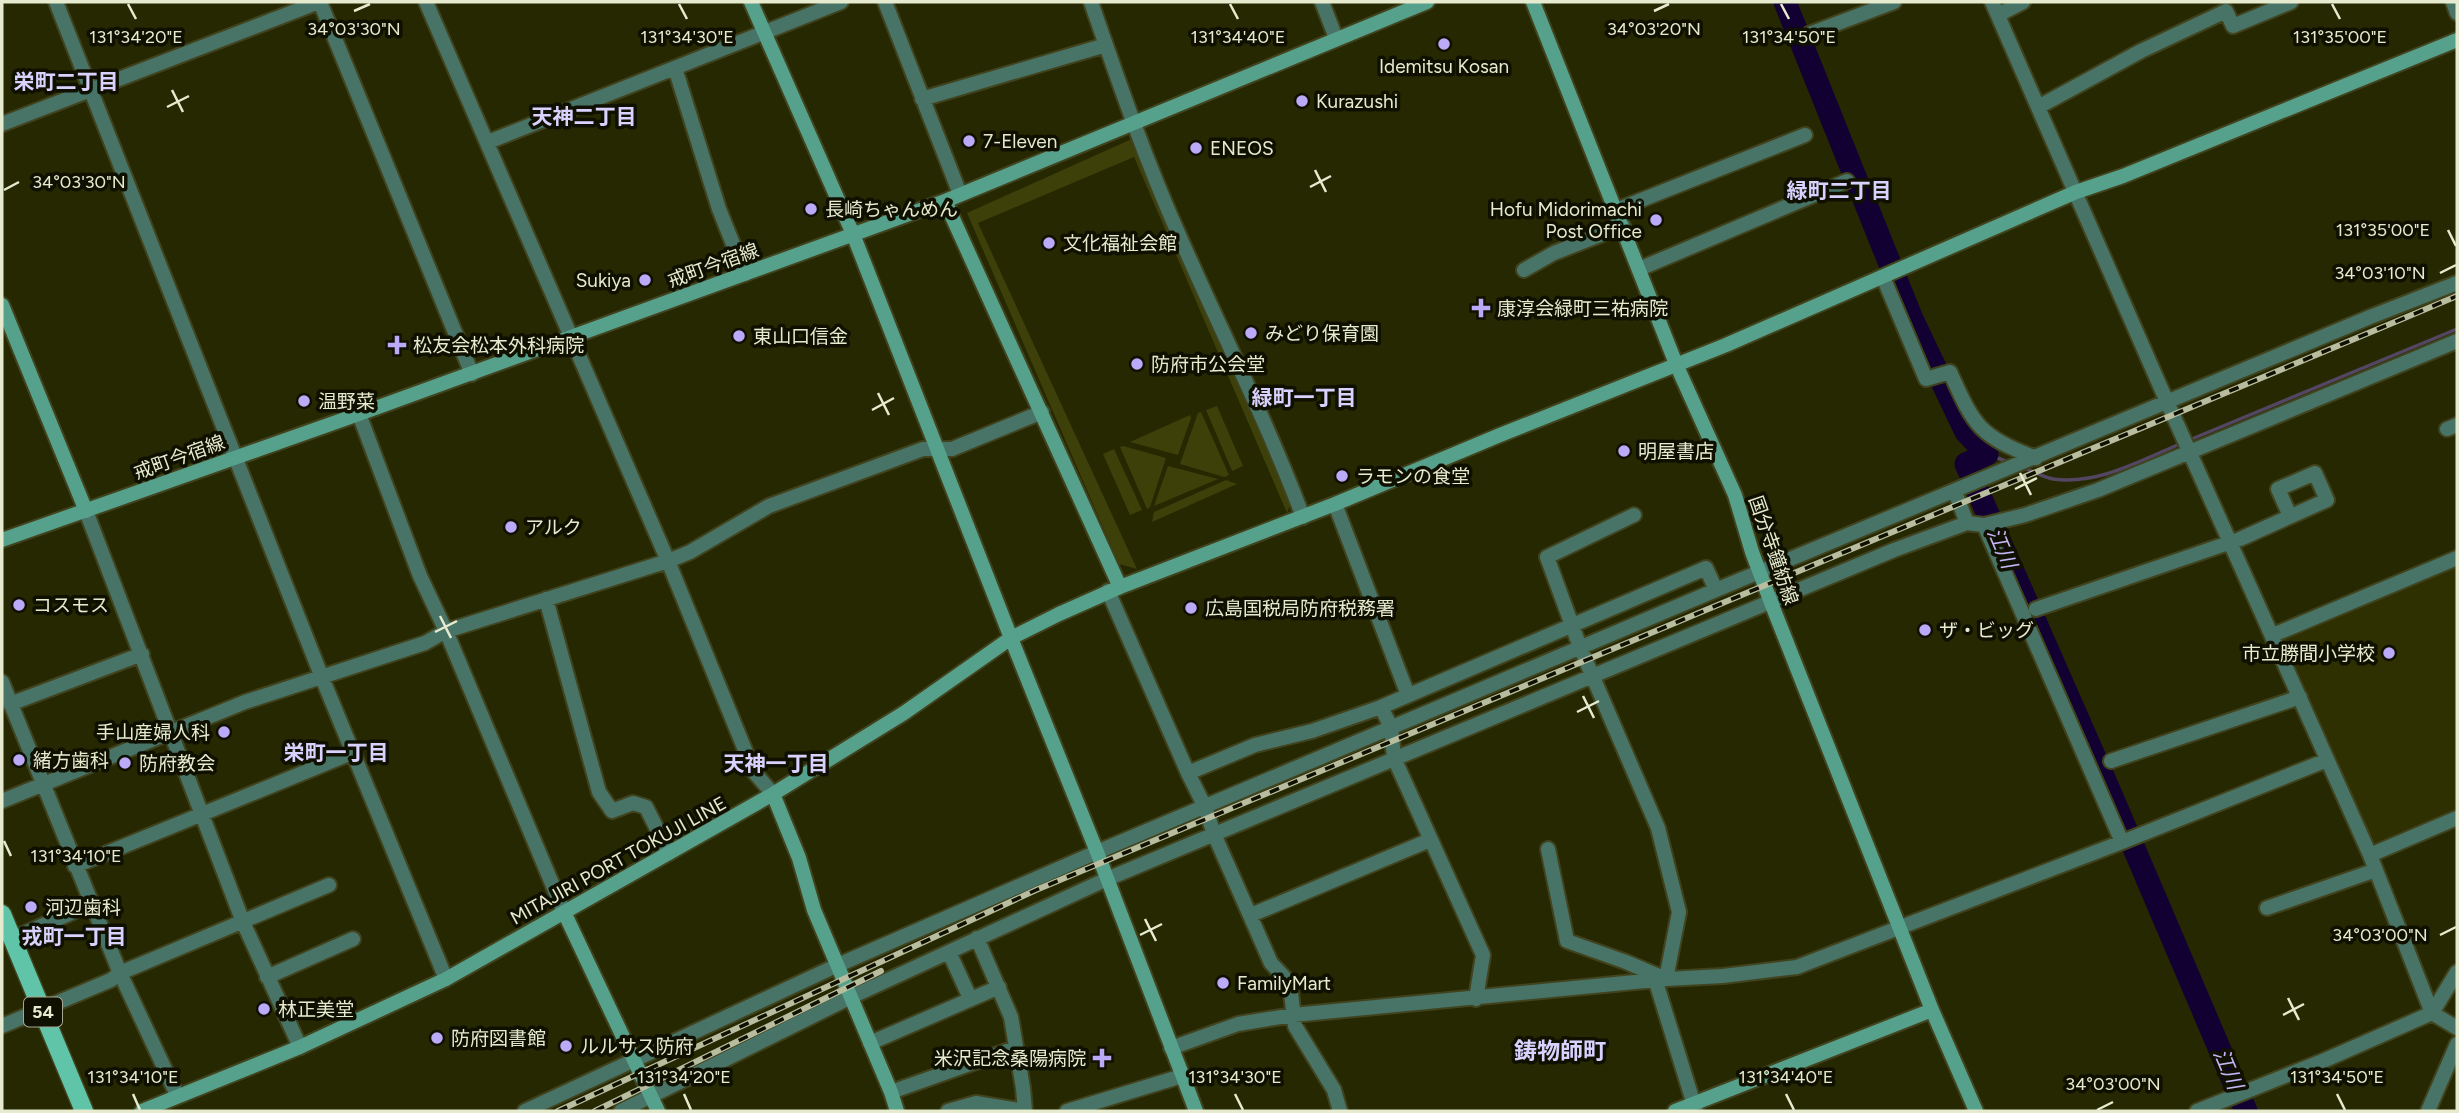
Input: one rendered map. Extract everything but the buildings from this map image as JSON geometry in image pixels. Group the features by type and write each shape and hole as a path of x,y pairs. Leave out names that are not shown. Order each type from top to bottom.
{"main road":[{"name":"54","path":"2,914 84,1111"}],"street":[{"path":"56,2 321,675 446,979"},
{"path":"2,124 319,2 472,374"},
{"path":"426,2 668,561 754,772 773,794 799,858 814,910 897,1111"},
{"path":"751,2 853,234 1097,852 1196,1111"},
{"path":"488,142 841,2"},
{"path":"885,2 960,194"},
{"path":"1091,2 1133,122 1178,234 1278,452 1303,517"},
{"path":"1322,2 1336,38"},
{"name":"戒町今宿線","path":"2,540 472,374 945,201 1427,2"},
{"name":"国分寺鐘紡線","path":"1534,2 1676,364 1735,495 1770,600 1932,1010 1976,1111"},
{"path":"1809,34 1894,2"},
{"path":"2023,2 1995,8 2229,542 2371,855 2432,1013 2457,1028"},
{"path":"2040,106 2141,51 2226,11 2233,26 2291,2"},
{"path":"2453,2 2457,13"},
{"name":"MITAJIRI PORT TOKUJI LINE","path":"142,1111 300,1047 446,979 773,794 904,713 1011,638 1114,589 1303,517 1727,345 2076,192 2123,176 2457,40"},
{"path":"922,99 1106,45"},
{"path":"675,68 719,209 745,274"},
{"path":"1616,210 1805,135"},
{"path":"1639,269 1847,181"},
{"path":"945,201 1042,412 1214,834 1271,963 1285,978 1291,993 1295,1026 1334,1090 1340,1111"},
{"path":"1524,270 1554,253 1623,226"},
{"path":"1883,277 1926,379 1950,372 1968,414 1981,429 2001,444 2036,458"},
{"path":"525,1111 838,965 1097,852 1716,590 2457,283"},
{"path":"2,305 86,510 243,922 300,1047"},
{"path":"621,1111 851,997 1107,879 1770,600 1967,523 1984,525 2025,515 2098,490 2457,341"},
{"path":"2,801 170,732 321,675 425,643 446,631 668,561 690,552 769,506 923,449 952,449 1042,412"},
{"path":"359,414 420,576 446,631 564,912 657,1111"},
{"path":"1955,492 1967,523"},
{"path":"1335,504 1408,695"},
{"path":"1634,515 1547,557 1580,647 1658,828 1679,912 1661,981 1695,1108"},
{"path":"2036,609 2240,539 2290,516"},
{"path":"1984,525 2122,842"},
{"path":"2273,635 2457,558"},
{"path":"1188,773 1255,745 1311,731 1381,707 1572,623 1706,568 1716,590"},
{"path":"546,599 599,792 612,811 633,803 646,807 669,853"},
{"path":"10,705 142,654"},
{"path":"2,682 120,973 177,1095"},
{"path":"2111,761 2300,697"},
{"path":"1381,707 1391,727 1394,758 1483,955 1476,999"},
{"path":"75,866 354,752"},
{"path":"1171,1048 1238,1024 1293,1016 1797,967 2327,760"},
{"path":"2371,855 2457,818"},
{"path":"1251,915 1430,841"},
{"path":"1548,849 1567,941 1626,961 1661,981"},
{"path":"2266,908 2376,870"},
{"path":"2,1027 111,980 120,973 329,885"},
{"path":"12,939 91,904"},
{"path":"948,1111 976,1103 1025,1111 1011,1017 977,938"},
{"path":"267,977 353,939"},
{"path":"949,952 970,998"},
{"path":"2197,1111 2325,1060 2432,1013 2457,972"},
{"path":"870,1043 999,987"},
{"path":"1675,1111 1695,1108 1932,1010"},
{"path":"891,1092 1016,1048"},
{"path":"2428,1111 2456,1050"},
{"path":"1067,1111 1182,1076"}],"shaded area":[{"path":"1134,138 1172,236 1291,503 1287,513 1134,157 978,223 1137,569 1119,564 967,213"},
{"path":"1217,406 1243,466 1232,471 1206,410"},
{"path":"1201,412 1229,475 1224,477 1180,464 1198,413"},
{"path":"1190,415 1178,455 1130,442"},
{"path":"1120,447 1166,458 1150,507 1147,509"},
{"path":"1114,449 1142,510 1130,515 1103,454"},
{"path":"1168,466 1218,479 1154,506"},
{"path":"1226,480 1237,484 1152,522 1154,512"},
{"path":"2457,558 2457,818 2370,855 2273,635"}],"waterway":[{"name":"江川","path":"1785,2 1912,319 1966,432 1987,454 1966,464 2246,1111"},
{"path":"2187,441 2457,329"},
{"path":"2022,467 2053,479 2086,478 2118,470 2180,444"},
{"path":"1987,454 2008,462"}],"railway":[{"path":"558,1111 1036,890 2457,296"},
{"path":"595,1111 881,971"}],"place":[{"name":"Idemitsu Kosan","path":"1444,44"},
{"name":"Kurazushi","path":"1302,101"},
{"name":"7-Eleven","path":"969,141"},
{"name":"ENEOS","path":"1196,148"},
{"name":"長崎ちゃんめん","path":"811,209"},
{"name":"Hofu Midorimachi Post Office","path":"1656,220"},
{"name":"文化福祉会館","path":"1049,243"},
{"name":"Sukiya","path":"645,280"},
{"name":"康淳会緑町三祐病院","path":"1481,308"},
{"name":"みどり保育園","path":"1251,333"},
{"name":"東山口信金","path":"739,336"},
{"name":"松友会松本外科病院","path":"397,345"},
{"name":"防府市公会堂","path":"1137,364"},
{"name":"温野菜","path":"304,401"},
{"name":"明屋書店","path":"1624,451"},
{"name":"ラモンの食堂","path":"1342,476"},
{"name":"アルク","path":"511,527"},
{"name":"コスモス","path":"19,605"},
{"name":"広島国税局防府税務署","path":"1191,608"},
{"name":"ザ・ビッグ","path":"1925,630"},
{"name":"市立勝間小学校","path":"2389,653"},
{"name":"手山産婦人科","path":"224,732"},
{"name":"緒方歯科","path":"19,760"},
{"name":"防府教会","path":"125,763"},
{"name":"河辺歯科","path":"31,907"},
{"name":"FamilyMart","path":"1223,983"},
{"name":"林正美堂","path":"264,1009"},
{"name":"防府図書館","path":"437,1038"},
{"name":"ルルサス防府","path":"566,1046"},
{"name":"米沢記念桑陽病院","path":"1102,1058"}],"district":[{"name":"栄町二丁目","path":"66,82"},
{"name":"天神二丁目","path":"584,117"},
{"name":"緑町二丁目","path":"1839,191"},
{"name":"緑町一丁目","path":"1304,398"},
{"name":"栄町一丁目","path":"336,753"},
{"name":"天神一丁目","path":"776,764"},
{"name":"戎町一丁目","path":"74,937"},
{"name":"鋳物師町","path":"1560,1051"}]}
